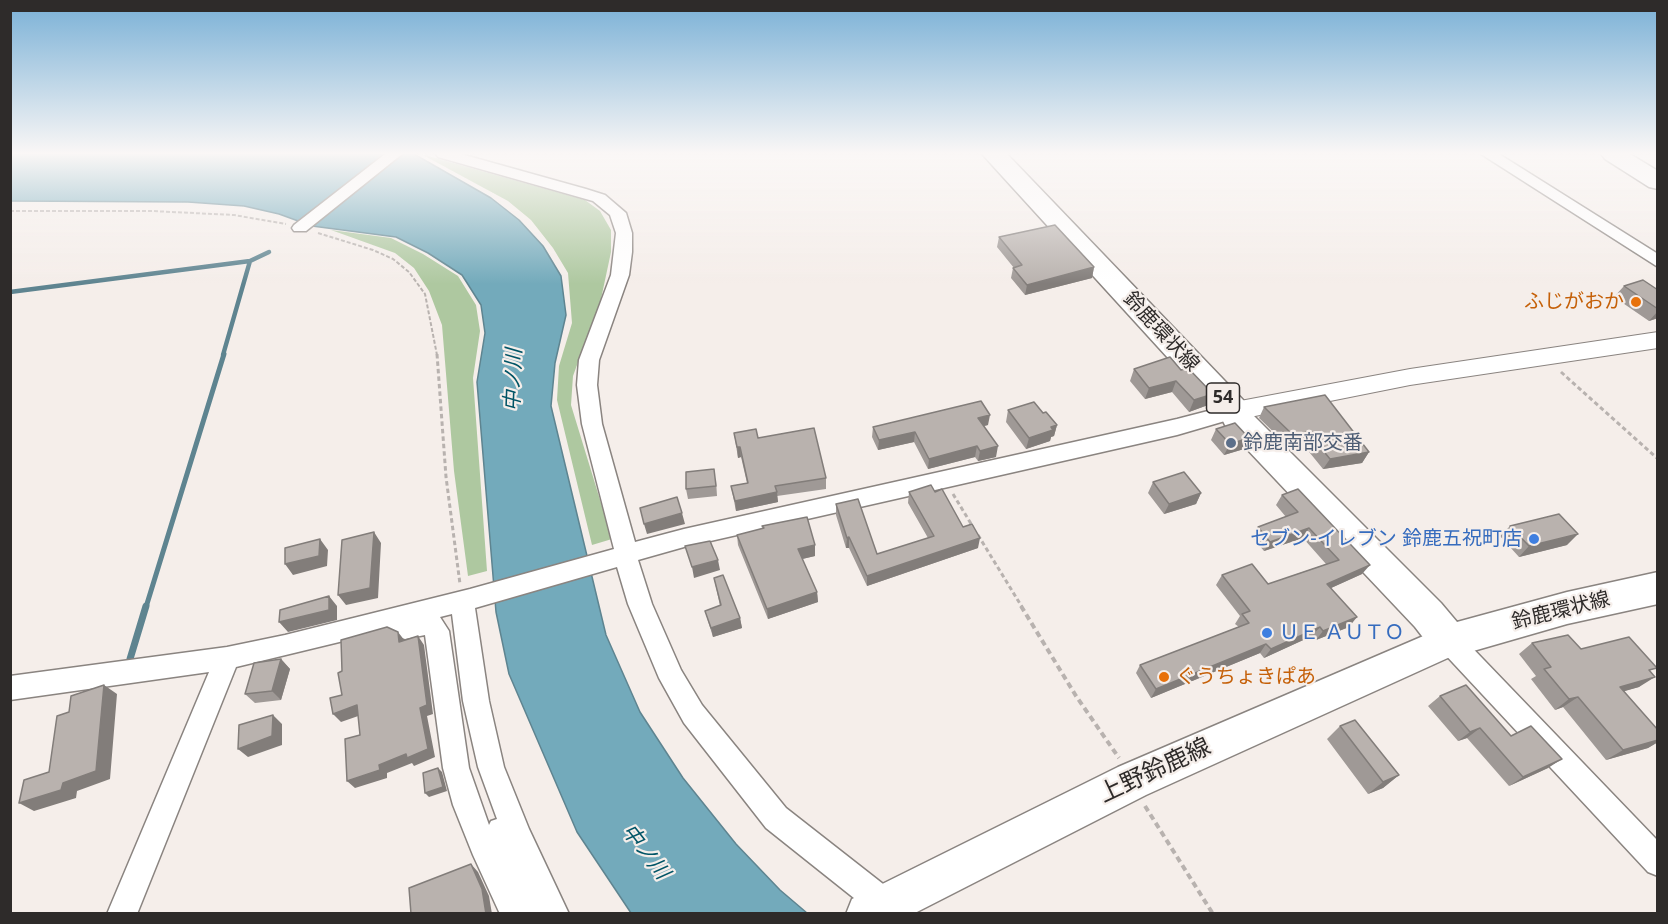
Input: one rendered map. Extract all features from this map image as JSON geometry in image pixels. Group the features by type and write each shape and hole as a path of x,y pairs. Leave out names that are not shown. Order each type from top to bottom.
{"main road":[{"name":"鈴鹿環状線","path":"1034,197 1235,411 1237,419 1428,615 1449,641 1567,608 1658,588"},
{"name":"上野鈴鹿線","path":"882,910 1132,781 1449,641"}],"street":[{"path":"300,228 339,197"},
{"path":"596,197 618,213 624,232 624,252 620,275 589,360 587,385 592,424 625,559 640,604 672,678 693,714 724,755 776,818 882,910"},
{"path":"1556,197 1658,262"},
{"path":"224,665 307,641 625,559 805,519 824,506 1177,428 1235,411 1410,377 1658,340"},
{"path":"466,600 476,701 491,767 518,837 554,914"},
{"path":"10,688 224,665 430,623 437,631 453,750 462,787 487,855 516,914"},
{"path":"1449,641 1658,862"},
{"path":"122,914 224,665"},
{"path":"495,778 492,798 496,817 531,914"}],"path":[{"path":"10,211 152,211 268,219 373,250 393,259 409,272 424,294 433,326 438,359 446,477 466,600"},
{"path":"1545,357 1658,459"},
{"path":"945,481 1213,914"}],"green space":[{"path":"501,197 575,197 585,200 600,211 611,230 611,252 601,299 573,376 571,405 612,539 592,545 557,400 559,366 572,323 568,273 553,248 531,220"},
{"path":"331,230 391,238 423,254 458,276 476,305 480,331 473,378 487,571 468,576 454,471 442,325 429,291 414,268 395,253"}],"water":[{"name":"中ノ川","path":"11,197 489,197 519,220 543,246 561,276 566,315 555,363 551,406 606,635 640,712 683,778 736,844 780,890 807,913 631,913 577,832 509,674 496,612 477,382 485,333 481,305 462,275 428,253 396,237 312,226 279,214 244,206 188,202 11,201"}],"building":[{"path":"1055,225 1094,267 1027,285 1013,268 1022,265 999,237"},
{"path":"1643,280 1658,290 1658,309 1624,286"},
{"path":"1170,357 1181,370 1188,368 1213,394 1194,400 1176,381 1149,388 1134,369"},
{"path":"1325,395 1369,452 1330,459 1308,432 1293,435 1264,407"},
{"path":"981,401 990,415 978,418 998,446 980,451 977,446 929,459 915,432 879,440 873,427"},
{"path":"1034,402 1057,425 1051,427 1053,430 1029,438 1008,410"},
{"path":"1235,423 1249,438 1230,444 1216,429"},
{"path":"814,428 826,478 775,486 777,492 735,501 731,486 748,483 740,447 737,447 734,433 756,429 758,438"},
{"path":"714,469 716,486 686,489 686,472"},
{"path":"1184,472 1201,493 1169,504 1153,482"},
{"path":"931,485 935,492 942,489 963,527 972,524 980,538 867,576 849,537 847,538 836,504 858,499 877,554 934,536 909,492"},
{"path":"1298,489 1370,565 1327,584 1357,617 1323,631 1320,627 1271,649 1266,644 1156,689 1140,665 1249,623 1242,614 1250,611 1222,575 1252,564 1268,584 1339,560 1309,528 1270,542 1258,527 1298,512 1282,495"},
{"path":"677,497 682,513 644,524 640,508"},
{"path":"1559,514 1578,534 1529,546 1510,526"},
{"path":"807,517 815,545 798,549 817,592 767,609 737,535 764,528 762,526"},
{"path":"374,532 370,588 338,595 342,540"},
{"path":"320,539 319,556 285,564 285,548"},
{"path":"710,541 718,560 692,567 685,546"},
{"path":"723,575 740,618 711,628 705,611 721,605 714,578"},
{"path":"329,596 329,610 279,622 280,610"},
{"path":"387,627 398,632 399,642 418,636 427,705 420,708 428,749 407,758 406,754 379,765 380,770 347,781 345,739 360,735 357,705 333,714 330,698 342,695 338,673 342,671 341,640"},
{"path":"1568,635 1581,649 1629,637 1657,668 1649,670 1655,677 1620,687 1658,730 1658,740 1623,750 1578,697 1569,699 1544,669 1551,667 1532,643"},
{"path":"281,659 272,691 245,694 254,663"},
{"path":"104,685 96,771 63,783 61,790 19,803 24,780 49,772 57,716 69,712 71,696"},
{"path":"1466,685 1511,736 1531,726 1562,759 1523,777 1480,728 1470,732 1440,696"},
{"path":"273,715 272,736 238,749 239,725"},
{"path":"1355,720 1399,775 1383,782 1340,726"},
{"path":"438,768 443,787 425,793 423,773"},
{"path":"471,864 482,889 486,914 411,914 409,888"}],"waterway":[{"path":"250,261 269,252"},
{"path":"10,292 250,261"},
{"path":"223,355 250,261"},
{"path":"146,607 224,354"},
{"path":"130,659 146,606"}],"place":[{"name":"ふじがおか","path":"1636,302"},
{"name":"鈴鹿南部交番","path":"1231,443"},
{"name":"セブン-イレブン 鈴鹿五祝町店","path":"1534,539"},
{"name":"ＵＥ ＡＵＴＯ","path":"1267,633"},
{"name":"ぐうちょきぱあ","path":"1164,677"}]}
